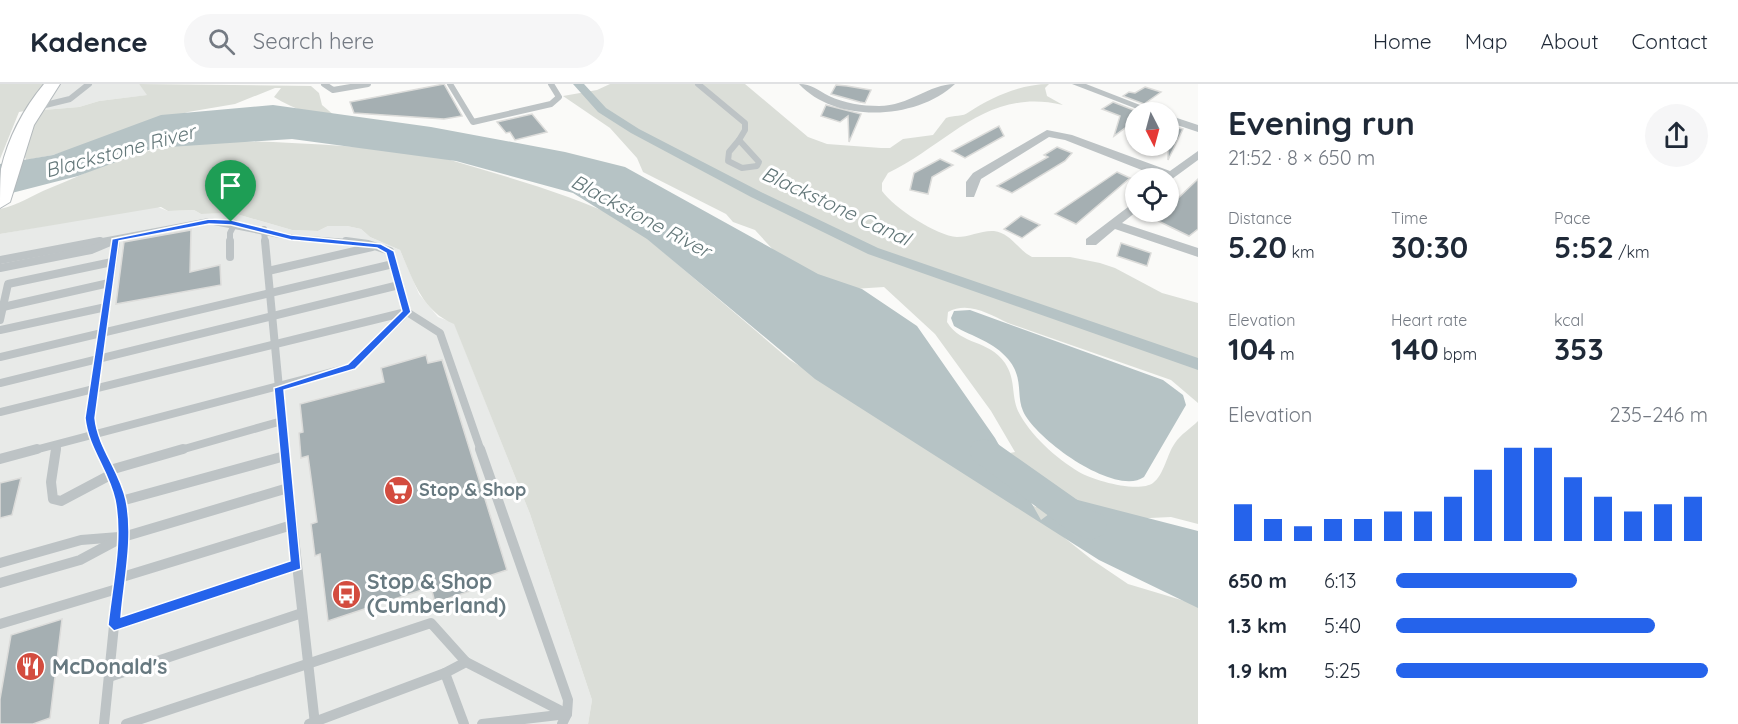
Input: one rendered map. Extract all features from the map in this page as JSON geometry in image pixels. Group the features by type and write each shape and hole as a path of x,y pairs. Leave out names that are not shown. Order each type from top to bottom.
{"main road":[{"path":"0,202 13,159 33,107 52,84"}],"street":[{"path":"804,84 831,100 875,108 907,105 950,84"},
{"path":"926,84 939,90"},
{"path":"1077,84 1126,102"},
{"path":"1101,93 1113,86"},
{"path":"1179,122 1198,129"},
{"path":"970,194 972,182 977,176 1047,134 1068,137 1147,168"},
{"path":"1179,170 1198,154"},
{"path":"1091,242 1125,214"},
{"path":"1112,224 1198,253"}],"lane":[{"path":"33,107 70,99 89,84"},
{"path":"324,84 333,90 368,84"},
{"path":"450,84 473,122 552,104 559,97 551,84"},
{"path":"698,84 745,123 744,132 729,152 729,163 742,168 757,166 759,162 757,158 739,140"},
{"path":"0,260 92,241 116,239 209,221 235,223 309,240 378,245 390,251 407,312 440,333 449,353 509,537 568,700 565,719"},
{"path":"230,257 230,233 235,223"},
{"path":"264,229 313,723 466,662"},
{"path":"104,724 123,537 121,501 111,472 92,436 90,418 116,239"},
{"path":"0,268 91,250 116,239"},
{"path":"268,271 378,245"},
{"path":"0,320 8,284 112,262"},
{"path":"0,357 393,264"},
{"path":"3,307 109,283"},
{"path":"0,383 399,285"},
{"path":"0,330 106,307"},
{"path":"0,412 407,312"},
{"path":"0,459 279,388 351,367 407,312"},
{"path":"57,445 50,492 53,500 61,501 111,472 282,422"},
{"path":"121,501 285,456"},
{"path":"0,583 80,560 123,537 288,489"},
{"path":"118,578 292,525"},
{"path":"0,563 81,540 123,537"},
{"path":"114,625 297,565"},
{"path":"0,624 117,589"},
{"path":"109,677 302,613"},
{"path":"126,724 431,622 466,662 565,719"},
{"path":"445,672 464,724"},
{"path":"482,724 565,719"}],"shaded area":[{"path":"0,84 50,84 31,110 19,112 0,159"},
{"path":"50,84 139,84 148,95 99,101 79,107 31,111"},
{"path":"139,84 311,86 319,93 322,105 341,121 315,116 290,106 274,97 281,88 275,88 235,104 188,112 53,155 26,160 18,138 31,111 79,107 99,101 147,95"},
{"path":"610,84 745,84 808,137 827,144 890,148 903,139 933,135 946,118 967,114 1007,92 1028,86 1049,84 1045,88 1047,96 1063,105 1036,102 1012,104 990,111 969,121 888,173 882,183 882,191 916,220 939,232 957,237 980,232 1000,232 1032,257 1070,257 1100,263 1115,268 1162,293 1198,303 1198,403 1171,380 1008,323 978,310 963,308 948,312 947,322 960,335 998,355 1008,369 1018,411 1029,429 1053,453 1086,475 1105,482 1127,486 1138,487 1153,483 1160,475 1177,440 1198,421 1198,524 1171,517 1046,523 1091,559 1128,584 1198,605 1198,724 588,724 592,700 530,514 454,324 443,318 426,303 414,283 400,250 370,237 361,229 347,226 328,226 318,231 292,230 233,213 201,214 194,210 168,211 161,207 0,234 0,209 115,161 142,152 172,146 224,142 275,142 365,147 436,156 559,194 628,222 790,360 1005,491 1036,507 1051,494 999,455 1015,452 991,411 935,334 884,287 838,290 777,254 755,230 733,222 726,214 643,172 637,158 610,128 563,96 597,90"},
{"path":"155,206 168,211 194,210 201,214 233,213 292,230 318,231 328,226 347,226 361,229 370,237 400,250 419,294 438,317 454,323 530,514 592,700 588,724 0,724 0,234"}],"water":[{"path":"273,105 431,127 565,152 625,167 818,274 862,289 917,326 995,438 1041,520 1070,498 1198,531 1198,608 1099,560 815,379 647,239 573,193 456,161 292,139 154,148 78,176 0,196 0,164 53,155 161,115"},
{"path":"970,310 1163,380 1183,395 1186,405 1144,477 1131,481 1097,473 1060,450 1043,436 1023,411 1018,379 1008,359 990,344 954,326 951,318 954,311"}],"building":[{"path":"444,84 462,116 444,119 354,113 350,102"},
{"path":"836,85 871,90 865,103 831,94"},
{"path":"1145,87 1161,92 1147,102 1139,102 1123,96 1129,92 1135,93"},
{"path":"1113,102 1125,107 1125,128 1114,136 1120,116 1102,109"},
{"path":"826,105 861,114 849,142 848,116 840,122 821,116"},
{"path":"532,114 547,132 515,140 510,132 506,133 497,122"},
{"path":"999,126 1004,136 965,158 952,151"},
{"path":"1057,147 1072,153 1065,161 1012,193 997,186 1048,157 1044,155"},
{"path":"940,159 953,165 932,177 928,194 910,190 914,173"},
{"path":"1117,172 1125,176 1125,182 1076,224 1055,214"},
{"path":"1198,179 1198,229 1189,236 1160,222 1179,222 1179,197"},
{"path":"1021,216 1040,225 1022,238 1004,229"},
{"path":"191,230 190,272 220,265 221,285 116,304 124,242"},
{"path":"1121,243 1151,253 1147,266 1117,256"},
{"name":"Stop & Shop","path":"426,355 428,363 442,360 507,570 470,582 473,590 435,603 431,587 328,621 320,554 315,556 311,524 317,522 308,456 301,458 299,433 303,432 300,404 384,382 381,368"},
{"path":"21,478 12,515 0,518 0,483"},
{"name":"McDonald's","path":"62,619 50,718 33,724 0,724 0,699 11,635"}],"waterway":[{"name":"Blackstone Canal","path":"578,84 602,110 635,131 755,194 873,251 1198,364"},
{"name":"Blackstone River","path":"984,451 1081,521 1091,525"}],"place":[{"name":"Stop & Shop","path":"398,490"},
{"name":"Stop & Shop (Cumberland)","path":"346,594"},
{"name":"McDonald's","path":"31,667"}],"route":[{"path":"209,221 231,222 291,237 378,245 390,251 407,312 351,367 279,388 297,565 114,625 123,537 121,501 112,474 92,436 90,418 116,239 209,221"}]}
